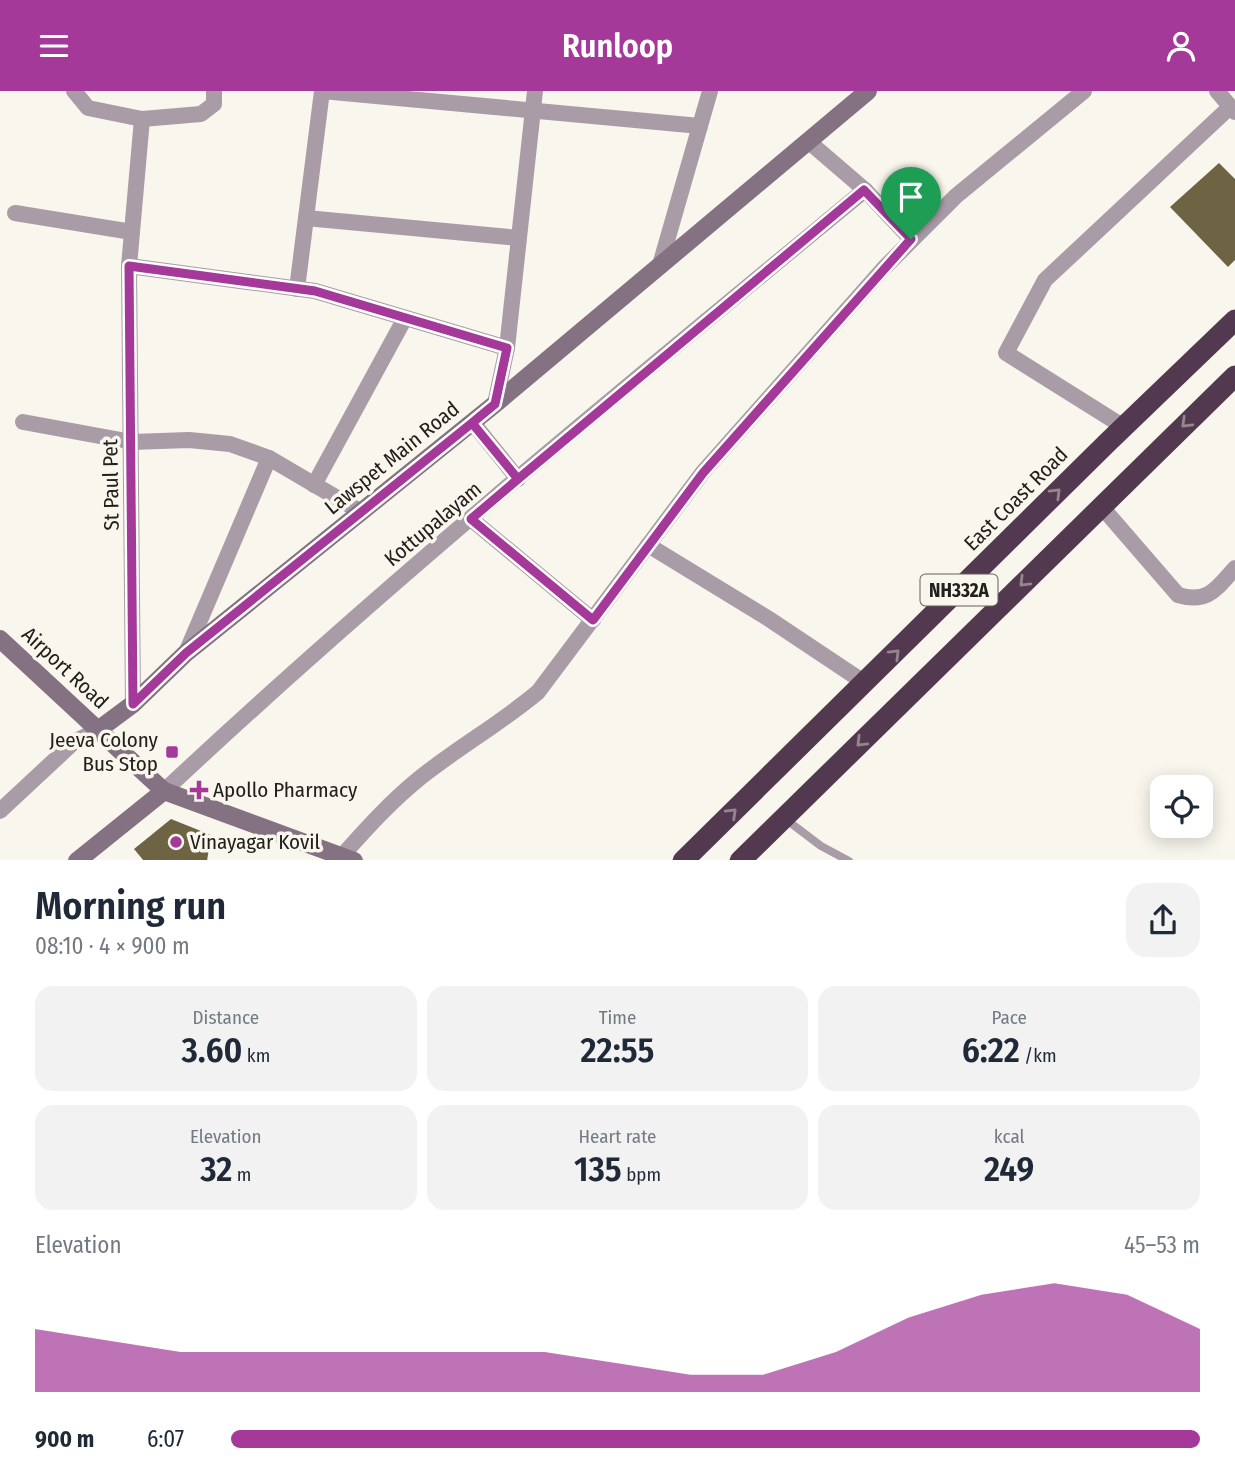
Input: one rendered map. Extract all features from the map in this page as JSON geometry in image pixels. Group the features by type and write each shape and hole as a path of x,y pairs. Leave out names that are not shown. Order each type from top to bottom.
{"highway":[{"name":"East Coast Road","path":"683,860 1235,320"},
{"name":"NH332A","path":"740,860 1235,376"}],"street":[{"path":"74,91 88,108 142,119 201,114 214,104 214,91"},
{"path":"297,289 322,91 700,125"},
{"path":"495,404 507,348 535,91"},
{"path":"660,265 710,91"},
{"name":"Lawspet Main Road","path":"98,730 133,704 186,653 495,404 867,91"},
{"path":"0,811 74,742 98,730 164,791 347,859 386,808 420,778 538,692 703,473 911,239 956,196 1084,91"},
{"path":"1124,427 1006,353 1045,281 1233,110 1217,91"},
{"name":"St Paul Pet","path":"133,704 129,266 142,119"},
{"path":"808,141 864,190 911,239"},
{"name":"Kottupalayam","path":"164,791 275,687 518,479 864,190"},
{"path":"15,213 132,232"},
{"path":"306,218 519,238"},
{"path":"129,266 315,291 507,348"},
{"path":"314,485 404,317"},
{"path":"23,422 132,442 189,440 230,444 269,458 361,512"},
{"path":"472,423 518,479"},
{"path":"186,653 269,458"},
{"path":"1101,506 1178,596 1193,600 1208,596 1235,568"},
{"path":"471,519 593,620"},
{"path":"648,545 769,619 865,683"},
{"name":"Airport Road","path":"0,639 98,730"},
{"path":"77,860 164,791"}],"lane":[{"path":"784,818 821,846 849,860"}],"building":[{"path":"1219,163 1235,179 1235,260 1228,267 1170,207"},
{"name":"Vinayagar Kovil","path":"171,819 211,835 207,860 143,860 134,849"}],"place":[{"name":"Jeeva Colony Bus Stop","path":"172,752"},
{"name":"Apollo Pharmacy","path":"199,790"},
{"name":"Vinayagar Kovil","path":"176,842"}],"route":[{"path":"911,239 703,473 593,620 471,519 518,479 472,423 186,653 133,704 129,266 315,291 507,348 495,404 472,423 518,479 608,401 864,190 911,239"}]}
